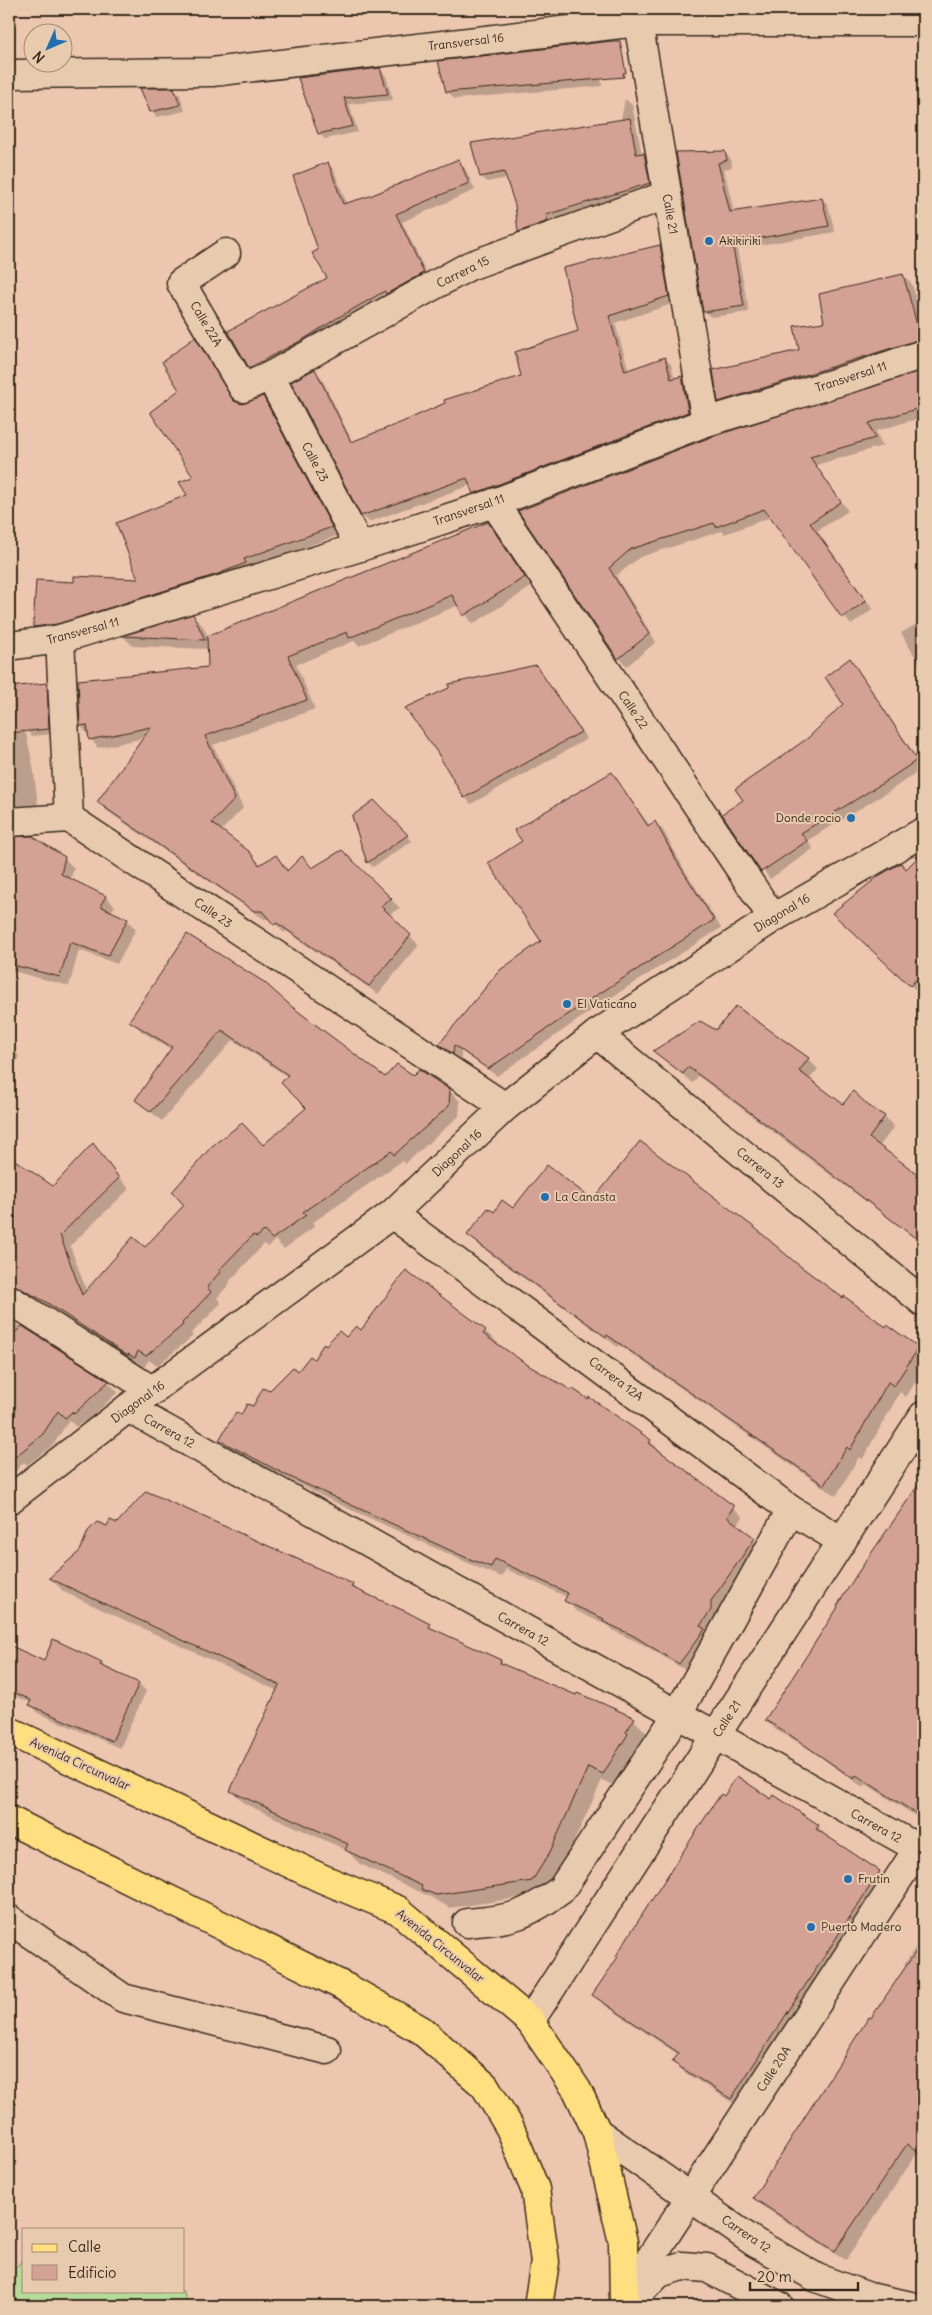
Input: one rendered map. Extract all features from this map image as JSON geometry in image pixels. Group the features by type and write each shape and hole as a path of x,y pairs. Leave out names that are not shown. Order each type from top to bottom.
{"main road":[{"name":"Avenida Circunvalar","path":"9,1731 323,1879 398,1910 530,2021 577,2090 596,2132 623,2242 625,2303"},
{"path":"9,1820 349,1989 422,2030 485,2086 510,2128 535,2189 545,2262 538,2306"}],"street":[{"name":"Transversal 16","path":"9,74 212,72 635,15 923,22"},
{"name":"Calle 21","path":"635,15 706,422"},
{"name":"Carrera 15","path":"270,376 469,266 667,195"},
{"name":"Calle 22A","path":"226,253 181,283 243,388 270,376"},
{"name":"Transversal 11","path":"9,646 60,639 360,547 494,502 706,422 923,354"},
{"name":"Calle 23","path":"270,376 360,547"},
{"name":"Calle 22","path":"494,502 773,918"},
{"path":"9,822 69,818 60,639"},
{"name":"Calle 23","path":"69,818 505,1107"},
{"name":"Diagonal 16","path":"9,1500 128,1408 154,1391 392,1214 505,1107 597,1034 773,918 923,832"},
{"name":"Carrera 13","path":"597,1034 923,1302"},
{"name":"Carrera 12A","path":"392,1214 791,1510 842,1540"},
{"path":"9,1299 154,1391"},
{"name":"Carrera 12","path":"128,1408 716,1737 921,1847"},
{"name":"Calle 21","path":"530,2021 923,1416"},
{"path":"467,1923 512,1919 535,1909 561,1890 677,1715 791,1510"},
{"name":"Calle 20A","path":"625,2303 691,2196 921,1847"},
{"path":"9,1919 123,1998 327,2050"},
{"name":"Carrera 12","path":"596,2132 691,2196 754,2242 817,2278 868,2301 911,2306"},
{"path":"625,2303 659,2272 682,2266 707,2268 779,2306"}],"green space":[{"path":"22,2261 22,2292 183,2292 188,2306 9,2306 9,2274"}],"building":[{"path":"620,41 626,73 623,73 624,77 446,92 438,61"},
{"path":"380,68 388,94 344,98 353,126 318,134 298,78"},
{"path":"140,88 174,88 180,105 150,112"},
{"path":"630,118 636,154 644,153 650,183 546,215 548,221 518,232 515,205 504,172 480,177 471,143"},
{"path":"725,151 727,160 718,163 730,212 822,198 829,226 732,243 744,306 703,312 676,152"},
{"path":"459,159 469,183 396,214 424,273 386,294 385,291 304,339 249,368 228,331 327,278 312,253 318,250 293,176 328,162 343,204 370,196"},
{"path":"660,245 669,296 609,316 625,371 665,357 671,379 682,376 688,412 473,494 467,478 361,516 291,382 315,369 351,442 445,403 444,400 521,376 515,352 578,331 563,268"},
{"path":"903,274 921,339 718,402 713,370 799,350 794,326 824,322 819,294"},
{"path":"195,337 234,401 242,404 263,396 332,527 244,559 246,563 218,574 57,624 33,627 36,580 74,582 74,576 138,579 116,523 187,495 179,482 193,477 150,412 179,390 162,362"},
{"path":"923,370 923,407 869,423 875,438 810,457 841,502 810,523 866,601 842,618 764,509 716,527 714,523 631,549 609,568 649,634 618,659 518,511 711,437"},
{"path":"488,522 525,577 463,616 452,595 349,638 347,632 288,656 307,700 205,736 235,799 212,823 250,852 259,865 276,855 287,871 302,856 312,868 342,850 392,899 381,906 411,935 369,986 277,923 274,925 262,911 254,911 97,802 151,727 89,740 87,725 80,726 78,680 208,667 207,636"},
{"path":"193,614 205,640 122,636"},
{"path":"850,658 917,760 801,833 807,841 761,872 722,814 743,800 735,789 808,738 843,704 825,677"},
{"path":"536,665 581,732 464,798 437,752 405,708 449,688 449,684"},
{"path":"47,683 49,729 9,733 9,687"},
{"path":"612,772 648,826 655,821 676,860 714,920 594,997 488,1069 454,1045 453,1054 439,1044 500,970 541,941 488,863 522,841 514,830"},
{"path":"374,800 408,835 367,863 352,816"},
{"path":"32,836 65,857 61,874 106,896 100,906 128,919 108,956 70,942 60,977 9,964 9,837"},
{"path":"923,852 923,972 910,986 832,913 880,875 901,863 906,869"},
{"path":"187,934 264,982 291,1006 385,1077 397,1064 413,1075 419,1069 450,1090 449,1106 394,1155 391,1151 303,1212 306,1215 272,1239 264,1231 257,1237 253,1235 219,1270 220,1272 207,1287 211,1292 182,1323 183,1325 146,1356 138,1351 135,1358 128,1354 128,1356 46,1302 9,1282 9,1156 53,1186 93,1143 119,1178 60,1235 82,1295 133,1237 145,1247 184,1205 172,1192 212,1146 242,1123 263,1145 306,1108 281,1083 288,1075 222,1030 151,1112 135,1100 172,1047 129,1021"},
{"path":"736,1006 809,1058 799,1071 843,1104 853,1091 870,1107 885,1116 869,1138 923,1178 923,1244 785,1138 688,1067 683,1074 653,1051 700,1021 716,1030"},
{"path":"640,1141 755,1228 796,1263 843,1298 844,1296 886,1327 887,1325 919,1347 894,1386 888,1382 850,1450 847,1447 824,1485 607,1335 606,1337 467,1235 488,1208 494,1212 502,1200 513,1208 547,1165 593,1200"},
{"path":"406,1270 486,1330 483,1334 531,1367 588,1399 589,1397 651,1440 649,1443 734,1506 727,1517 755,1538 711,1601 711,1610 700,1626 705,1629 679,1664 634,1636 602,1621 604,1619 564,1601 568,1593 495,1559 491,1567 467,1558 288,1476 219,1440 236,1412 241,1415 247,1404 253,1406 263,1388 269,1391 293,1367 298,1371 310,1356 314,1359 324,1343 326,1345 339,1331 346,1337 356,1326 361,1330"},
{"path":"22,1326 109,1381 74,1414 72,1412 65,1418 58,1411 43,1434 9,1462 9,1339"},
{"path":"923,1478 923,1818 856,1775 854,1779 765,1720 838,1607 857,1574"},
{"path":"146,1491 353,1584 351,1587 407,1612 430,1624 429,1627 501,1660 500,1663 635,1718 626,1732 628,1734 603,1774 588,1767 550,1852 532,1881 436,1895 421,1889 422,1886 345,1850 348,1844 230,1791 279,1685 49,1578 80,1551 88,1531 97,1522 107,1526 110,1520 117,1523"},
{"path":"53,1639 102,1662 100,1665 139,1683 112,1741 29,1705 31,1700 9,1690 9,1645 44,1661"},
{"path":"737,1776 771,1799 774,1795 819,1825 816,1829 880,1871 731,2099 672,2062 679,2053 592,1995 710,1810 721,1794 724,1796"},
{"path":"923,1941 923,2155 907,2144 835,2251 753,2198 869,2017 871,2018"}],"place":[{"name":"Akikiriki","path":"709,241"},
{"name":"Donde rocio","path":"851,818"},
{"name":"El Vaticano","path":"567,1004"},
{"name":"La Canasta","path":"545,1197"},
{"name":"Frutin","path":"848,1879"},
{"name":"Puerto Madero","path":"811,1927"}]}
